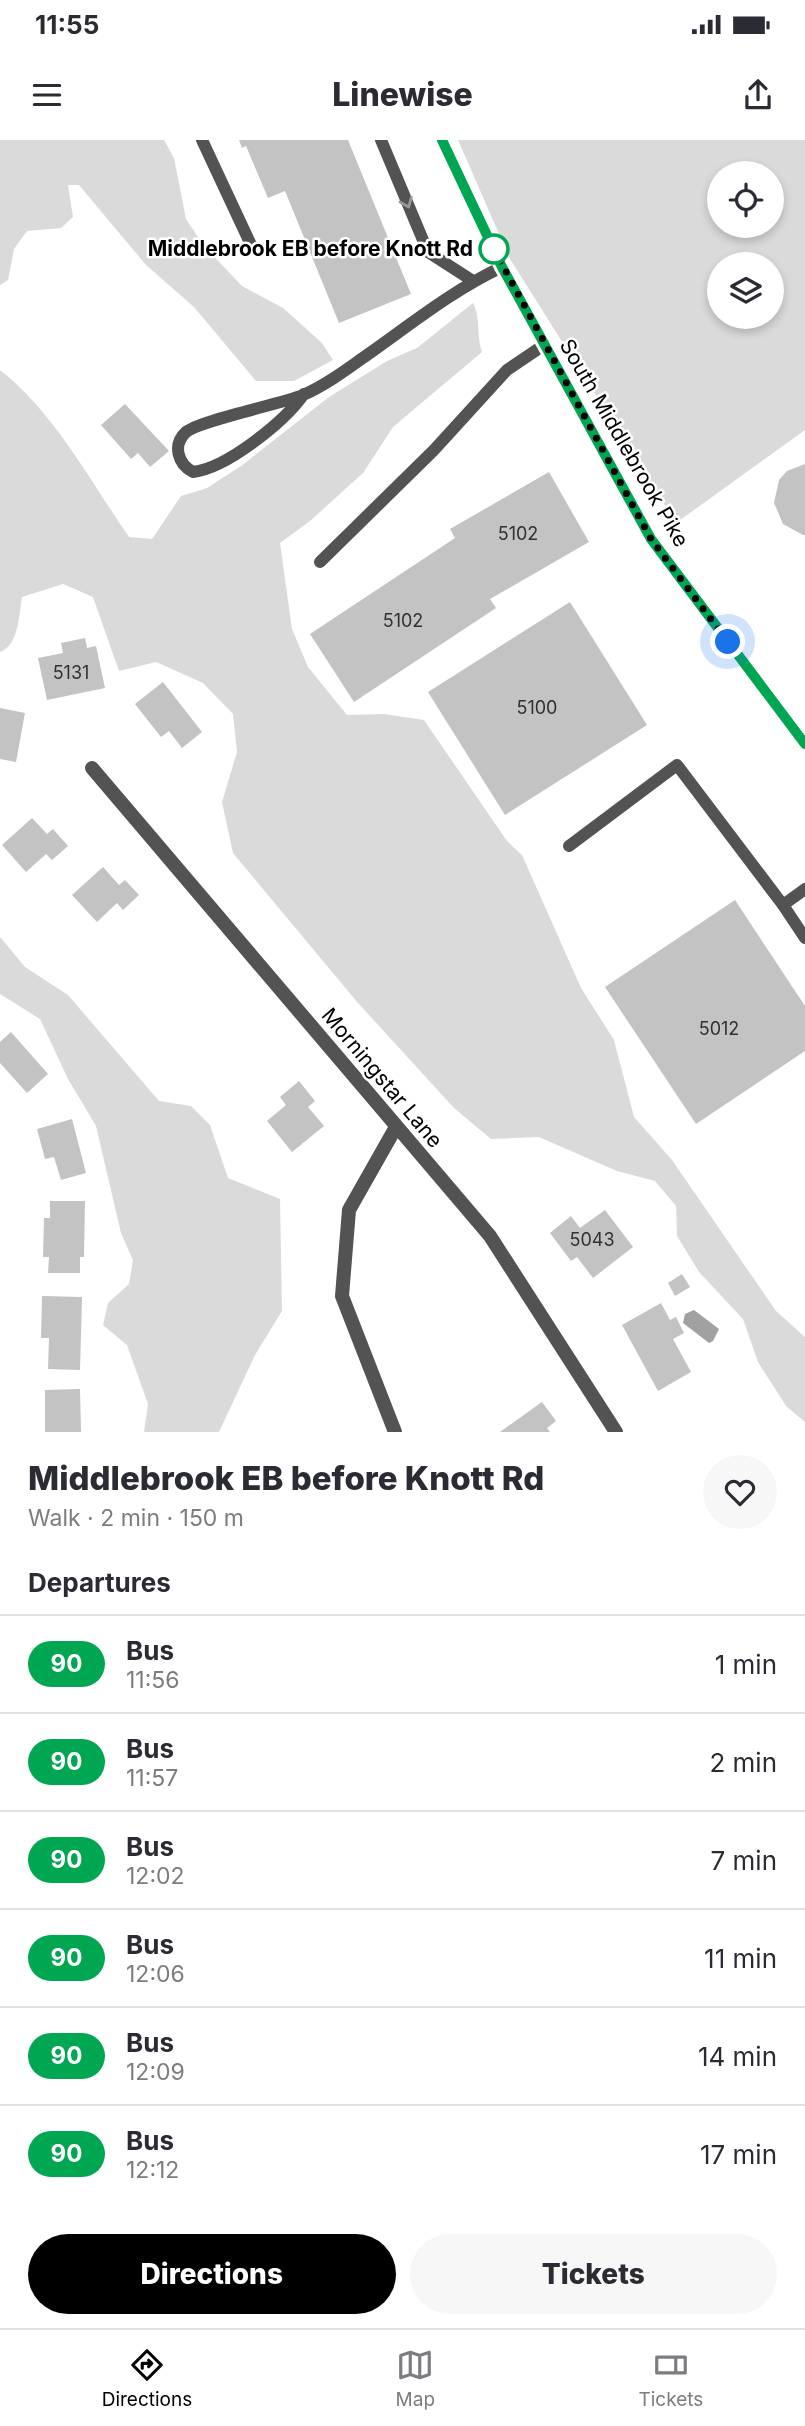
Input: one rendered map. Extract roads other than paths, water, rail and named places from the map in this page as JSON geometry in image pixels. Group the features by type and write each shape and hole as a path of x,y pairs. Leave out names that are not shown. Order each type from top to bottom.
{"main road":[{"name":"South Middlebrook Pike","path":"442,140 502,267 651,539 805,744"}],"street":[{"name":"Morningstar Lane","path":"92,768 490,1236 616,1432"},
{"path":"395,1432 342,1296 349,1210 396,1127"}],"lane":[{"path":"202,140 252,247"},
{"path":"381,140 428,253 473,281"},
{"path":"304,394 293,410 215,466 192,472 183,466 178,456 179,443 192,428 304,394 352,366 473,281 502,267"},
{"path":"320,562 434,450 507,370 544,345"},
{"path":"569,846 677,765 805,938"},
{"path":"783,905 805,889"}],"place":[{"name":"Middlebrook EB before Knott Rd","path":"494,249"}]}
